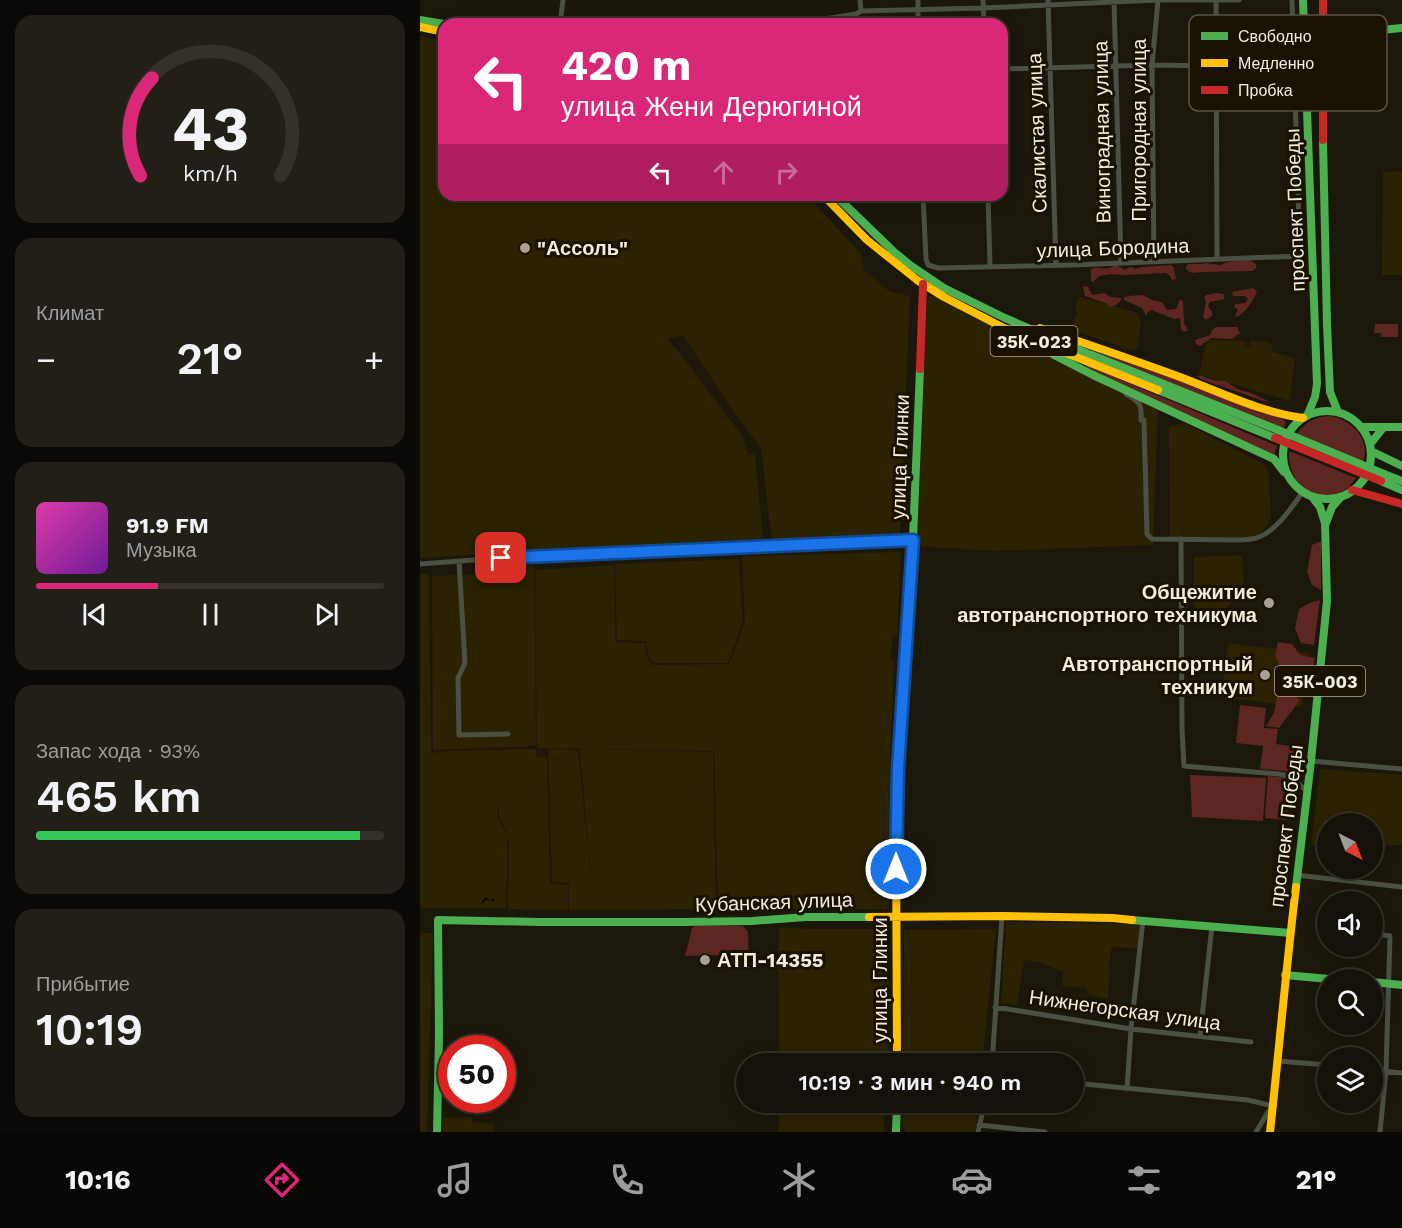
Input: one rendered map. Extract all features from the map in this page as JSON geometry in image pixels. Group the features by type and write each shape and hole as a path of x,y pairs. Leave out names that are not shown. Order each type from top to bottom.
{"main road":[{"name":"проспект Победы","path":"1304,0 1304,15"},
{"path":"420,20 438,23"},
{"path":"420,27 438,31"},
{"path":"1387,30 1402,28"},
{"name":"проспект Победы","path":"1305,417 1315,397 1317,384 1314,247 1307,111"},
{"name":"проспект Победы","path":"1323,111 1330,392 1338,412"},
{"name":"35К-023","path":"829,201 867,240 905,271 923,284 1004,328 1276,434"},
{"name":"35К-023","path":"841,201 893,251 944,288 1084,352 1383,478 1402,490"},
{"name":"улица Глинки","path":"897,1053 895,850 913,540 923,284"},
{"path":"1017,323 1042,328 1251,404 1288,416 1305,417"},
{"path":"1039,343 1054,355 1105,381 1274,459 1292,484 1302,493 1313,498 1329,499 1342,496"},
{"path":"1284,472 1281,457 1287,438 1293,428 1305,417 1317,412 1338,412 1362,427 1371,447 1368,472 1360,484 1342,496 1332,507 1325,523"},
{"path":"1362,427 1402,427"},
{"path":"1371,447 1383,428"},
{"path":"1371,447 1402,466"},
{"name":"35К-023","path":"1383,478 1402,481"},
{"path":"1352,490 1402,504"},
{"name":"проспект Победы","path":"1270,1132 1285,975 1308,792 1328,602 1325,523 1320,507 1313,498"},
{"name":"Кубанская улица","path":"437,1132 438,920 683,922 752,921 806,917 1002,916 1113,918 1290,933"},
{"path":"1285,975 1317,978"},
{"path":"1383,983 1402,985"},
{"path":"896,1132 897,1113"}],"street":[{"path":"561,18 563,0"},
{"path":"858,18 860,0"},
{"path":"918,0 918,18"},
{"path":"983,0 984,18"},
{"name":"Пригородная улица","path":"1154,261 1152,65 1158,0"},
{"path":"829,18 859,13 983,8 1048,2 1239,0"},
{"path":"1292,0 1292,15"},
{"name":"Виноградная улица","path":"1114,1 1120,263"},
{"name":"Скалистая улица","path":"1048,2 1056,265"},
{"path":"1008,69 1189,66"},
{"path":"1215,111 1217,259"},
{"path":"1295,111 1296,141 1308,140"},
{"name":"улица Бородина","path":"923,201 926,259 928,265 944,268 1300,256 1296,141"},
{"path":"988,201 990,266"},
{"path":"1105,381 1142,407 1147,534 1149,537 1155,540 1249,540 1260,537 1274,527 1302,493"},
{"path":"1181,539 1181,710 1184,766 1289,776 1308,792"},
{"path":"420,564 913,540"},
{"path":"459,561 465,663 458,678 459,735 508,734"},
{"path":"1311,761 1402,769"},
{"path":"1296,875 1402,887"},
{"path":"993,1053 1002,916"},
{"path":"1127,1089 1143,920"},
{"path":"1200,1036 1212,926"},
{"path":"1380,1132 1386,1071 1390,936 1383,935"},
{"name":"Нижнегорская улица","path":"995,1007 1131,1029 1251,1042"},
{"path":"1278,1061 1317,1064"},
{"path":"1383,1071 1402,1073"},
{"path":"1084,1084 1248,1100 1273,1106 1256,1132"},
{"path":"978,1132 982,1113"},
{"path":"979,1125 1045,1132"}],"shaded area":[{"path":"420,36 438,40 438,201 812,201 861,254 864,270 889,291 910,296 900,533 772,541 761,448 733,411 683,335 667,339 742,435 748,455 755,454 763,539 420,558"},
{"path":"1402,171 1402,275 1382,275 1383,172"},
{"path":"1250,260 1256,264 1253,271 1194,273 1188,271 1186,267 1188,264 1220,265"},
{"path":"1116,265 1125,270 1130,267 1136,269 1171,265 1174,268 1176,279 1172,280 1166,273 1111,274 1099,276 1093,282 1091,281 1091,269"},
{"path":"1085,286 1092,295 1105,293 1110,297 1121,298 1121,300 1110,307 1085,296 1083,287"},
{"path":"1253,288 1257,291 1251,302 1240,315 1235,316 1238,310 1234,307 1235,304 1245,303 1248,299 1245,296 1233,296 1232,292"},
{"path":"1216,293 1224,294 1224,299 1210,302 1208,306 1212,316 1206,320 1203,317 1206,301 1204,297"},
{"path":"1142,295 1162,302 1167,310 1176,309 1179,301 1183,301 1184,323 1188,330 1184,332 1181,329 1180,318 1174,319 1152,310 1146,316 1142,308 1124,300 1124,297"},
{"path":"929,296 935,296 1158,409 1153,545 994,551 916,546 926,301"},
{"path":"1079,297 1138,313 1141,321 1138,345 1135,350 1071,330 1077,313 1075,310"},
{"path":"1375,324 1398,324 1398,337 1381,337 1381,333 1374,333"},
{"path":"1217,327 1237,327 1240,333 1232,339 1211,338 1200,346 1196,344 1195,340 1210,335"},
{"path":"1207,340 1245,341 1245,345 1250,346 1251,341 1269,342 1273,352 1295,358 1290,401 1199,374"},
{"path":"1092,350 1278,415 1286,422 1283,429 1092,352"},
{"path":"1086,365 1275,445 1277,446 1274,456 1085,368"},
{"path":"1199,375 1213,380 1226,381 1237,389 1268,401 1209,382 1198,377"},
{"path":"1330,416 1346,422 1358,432 1364,446 1363,462 1296,435 1310,421"},
{"path":"1184,423 1264,464 1269,474 1271,518 1258,535 1248,538 1170,537 1169,427"},
{"path":"1289,451 1356,478 1348,488 1340,493 1315,494 1297,481 1291,467"},
{"path":"1321,542 1321,590 1312,585 1307,572 1312,545"},
{"path":"901,552 897,635 893,636 890,658 894,661 890,767 889,909 718,909 714,751 537,748 535,570 614,565 615,642 645,643 645,654 652,665 729,664 745,622 742,556"},
{"path":"1242,555 1244,585 1242,592 1219,616 1194,615 1194,557"},
{"path":"739,559 743,621 728,663 653,663 648,654 646,641 617,640 615,564"},
{"path":"510,566 534,566 536,746 433,750 432,576 506,573"},
{"path":"420,574 429,574 431,752 536,749 537,757 547,757 550,883 568,885 568,910 508,909 509,837 499,818 498,806 498,819 508,837 506,908 420,908"},
{"path":"1320,600 1314,645 1301,643 1295,628 1299,609"},
{"path":"1278,642 1292,644 1300,655 1315,658 1312,675 1282,671 1275,655"},
{"name":"Автотранспортный техникум","path":"1228,643 1309,653 1302,707 1221,697"},
{"path":"1278,691 1293,695 1300,700 1279,728 1266,726 1274,713"},
{"path":"1240,705 1266,708 1264,728 1278,729 1276,744 1298,747 1295,777 1285,771 1260,769 1263,746 1236,743"},
{"path":"548,749 578,750 593,900 580,749 713,752 716,908 699,905 697,909 569,910 569,883 552,882"},
{"path":"1320,769 1402,775 1402,845 1383,845 1383,813 1317,813 1317,845 1311,845"},
{"path":"1190,775 1266,778 1263,821 1192,817"},
{"path":"1268,776 1289,778 1287,820 1265,818"},
{"path":"1006,922 1140,924 1138,948 1111,947 1108,999 1089,995 1086,988 1062,986 1063,972 1042,963 1024,960 1017,1005 1001,1003"},
{"path":"695,926 743,926 748,932 749,963 722,965 721,955 685,956 692,928"},
{"path":"778,927 889,929 890,1053 779,1053"},
{"path":"996,929 983,1053 903,1053 904,930"},
{"path":"420,933 433,933 427,1132 420,1132"},
{"path":"779,1113 885,1113 884,1132 778,1132"},
{"path":"903,1113 978,1113 975,1132 905,1132 905,1128 902,1128"},
{"path":"471,1117 473,1122 493,1124 493,1132 443,1132 443,1118"}],"waterway":[{"path":"482,903 486,898 488,900"}],"traffic: fast":[{"path":"1303,0 1304,15"},
{"path":"420,20 438,23"},
{"path":"1387,29 1402,28"},
{"path":"1307,111 1317,384 1315,397 1307,416"},
{"path":"1323,140 1330,392 1338,412"},
{"path":"841,201 893,251 944,288 1005,318 1084,352 1278,430"},
{"path":"1044,347 1054,355 1093,375 1274,459 1284,472"},
{"path":"899,759 913,539 920,369"},
{"path":"1158,390 1275,438"},
{"path":"1327,411 1352,418 1364,430 1371,455 1364,480 1352,492 1327,499 1302,492 1290,480 1283,455 1290,430 1302,418 1327,411"},
{"path":"1362,427 1402,427"},
{"path":"1371,443 1383,428"},
{"path":"1278,430 1384,474"},
{"path":"1371,451 1402,466"},
{"path":"1384,474 1402,481"},
{"path":"1381,481 1402,490"},
{"path":"1296,887 1327,601 1325,523 1320,507 1313,498"},
{"path":"1326,523 1332,507 1340,498"},
{"path":"437,1132 438,920 683,922 869,917"},
{"path":"1132,920 1290,933"},
{"path":"1285,975 1317,978"},
{"path":"1383,983 1402,985"},
{"path":"896,1132 897,1113"}],"traffic: slow":[{"path":"420,27 438,31"},
{"path":"829,201 867,240 917,280 944,297 1004,328 1158,390"},
{"path":"1040,328 1256,406 1303,418"},
{"path":"897,1053 896,816 899,759"},
{"path":"1270,1132 1296,887"},
{"path":"869,917 1002,916 1132,920"}],"traffic: jam":[{"path":"1323,0 1323,15"},
{"path":"1323,111 1323,140"},
{"path":"920,369 923,284"},
{"path":"1275,438 1381,481"},
{"path":"1352,490 1402,504"}],"place":[{"name":"\"Ассоль\"","path":"525,248"},
{"name":"Общежитие автотранспортного техникума","path":"1269,603"},
{"name":"Автотранспортный техникум","path":"1265,675"},
{"name":"АТП-14355","path":"705,960"}],"route":[{"path":"501,558 913,540 898,769 896,869"}]}
